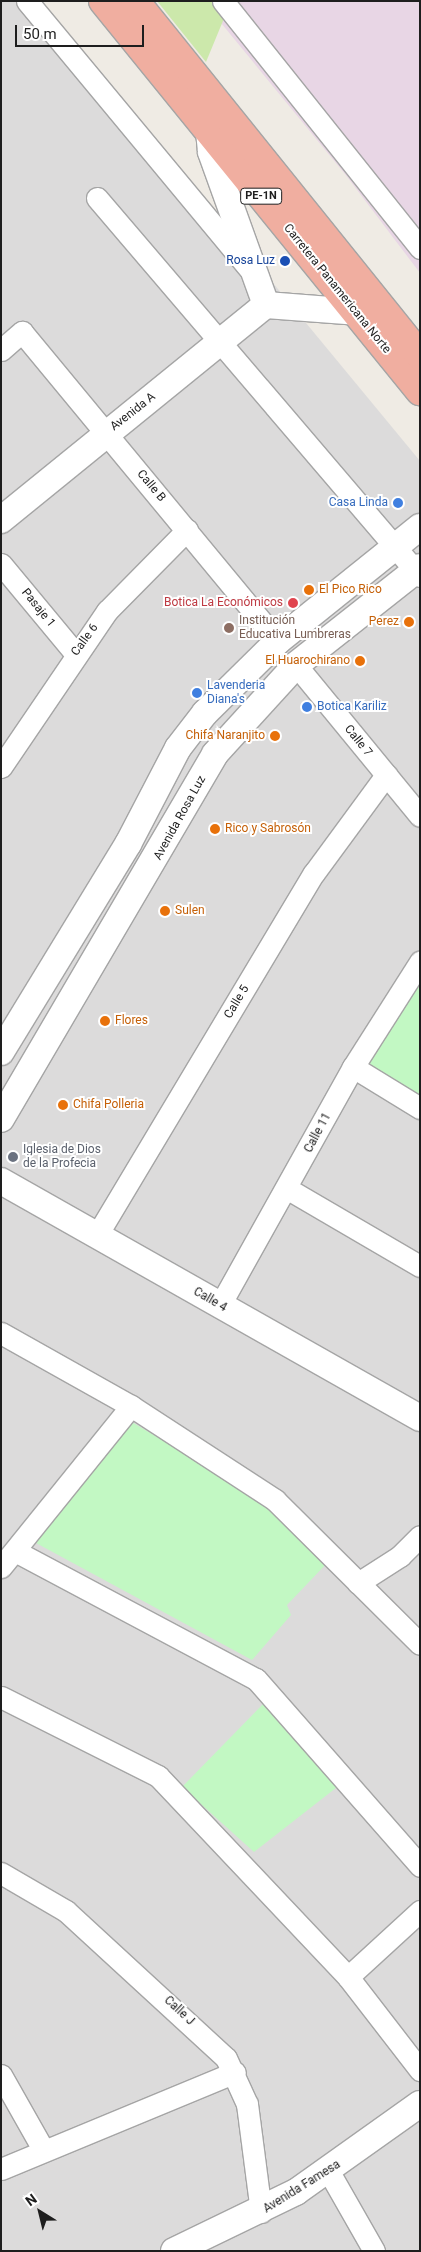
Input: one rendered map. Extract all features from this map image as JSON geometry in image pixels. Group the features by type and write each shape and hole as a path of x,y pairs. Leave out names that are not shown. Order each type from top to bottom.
{"highway":[{"name":"Carretera Panamericana Norte","path":"103,1 420,391"},
{"name":"Carretera Panamericana Norte","path":"135,1 414,344"}],"street":[{"path":"27,1 263,293 356,312"},
{"path":"223,1 420,248"},
{"path":"209,132 211,152 263,293"},
{"path":"97,198 392,548 418,572"},
{"name":"Avenida A","path":"1,520 107,432 219,344 263,293"},
{"name":"Calle B","path":"1,350 22,332 107,432 278,641"},
{"path":"4,1039 128,844 178,748 205,713 278,641 420,527"},
{"name":"Calle 6","path":"2,763 75,653 106,611 187,530"},
{"name":"Pasaje 1","path":"1,564 75,653"},
{"name":"Avenida Rosa Luz","path":"1,1119 215,754 296,666 418,572"},
{"name":"Calle 7","path":"296,666 420,816"},
{"name":"Calle 5","path":"97,1235 314,874 386,775"},
{"name":"Calle 11","path":"220,1305 288,1190 353,1066 420,962"},
{"path":"353,1066 420,1108"},
{"name":"Calle 4","path":"1,1181 420,1418"},
{"path":"288,1190 420,1266"},
{"path":"3,1337 131,1406 275,1500 420,1644"},
{"path":"131,1406 8,1559 256,1679 420,1866"},
{"path":"358,1583 400,1556 420,1536"},
{"path":"1,1697 158,1776 348,1977 420,2070"},
{"name":"Calle J","path":"1,1873 66,1911 216,2045 235,2072 247,2104 261,2212"},
{"path":"348,1977 420,1911"},
{"path":"1,2169 235,2072"},
{"path":"1,2075 44,2151"},
{"name":"Avenida Famesa","path":"174,2251 201,2246 329,2172 420,2104"},
{"path":"329,2172 374,2251"}],"shaded area":[{"path":"1,1 40,1 420,461 420,2251 1,2251"},
{"path":"203,1 420,1 420,273 345,174"}],"green space":[{"path":"157,1 213,1 225,16 206,62"},
{"path":"420,978 420,1102 362,1067"},
{"path":"130,1421 279,1509 329,1561 287,1605 291,1615 252,1660 36,1543"},
{"path":"268,1699 341,1784 254,1852 182,1787"}],"place":[{"name":"Rosa Luz","path":"285,261"},
{"name":"Casa Linda","path":"398,503"},
{"name":"El Pico Rico","path":"309,590"},
{"name":"Botica La Económicos","path":"293,603"},
{"name":"Perez","path":"409,622"},
{"name":"Institución Educativa Lumbreras","path":"229,628"},
{"name":"El Huarochirano","path":"360,661"},
{"name":"Lavenderia Diana's","path":"197,693"},
{"name":"Botica Kariliz","path":"307,707"},
{"name":"Chifa Naranjito","path":"275,736"},
{"name":"Rico y Sabrosón","path":"215,829"},
{"name":"Sulen","path":"165,911"},
{"name":"Flores","path":"105,1021"},
{"name":"Chifa Polleria","path":"63,1105"},
{"name":"Iglesia de Dios de la Profecia","path":"13,1157"}]}
